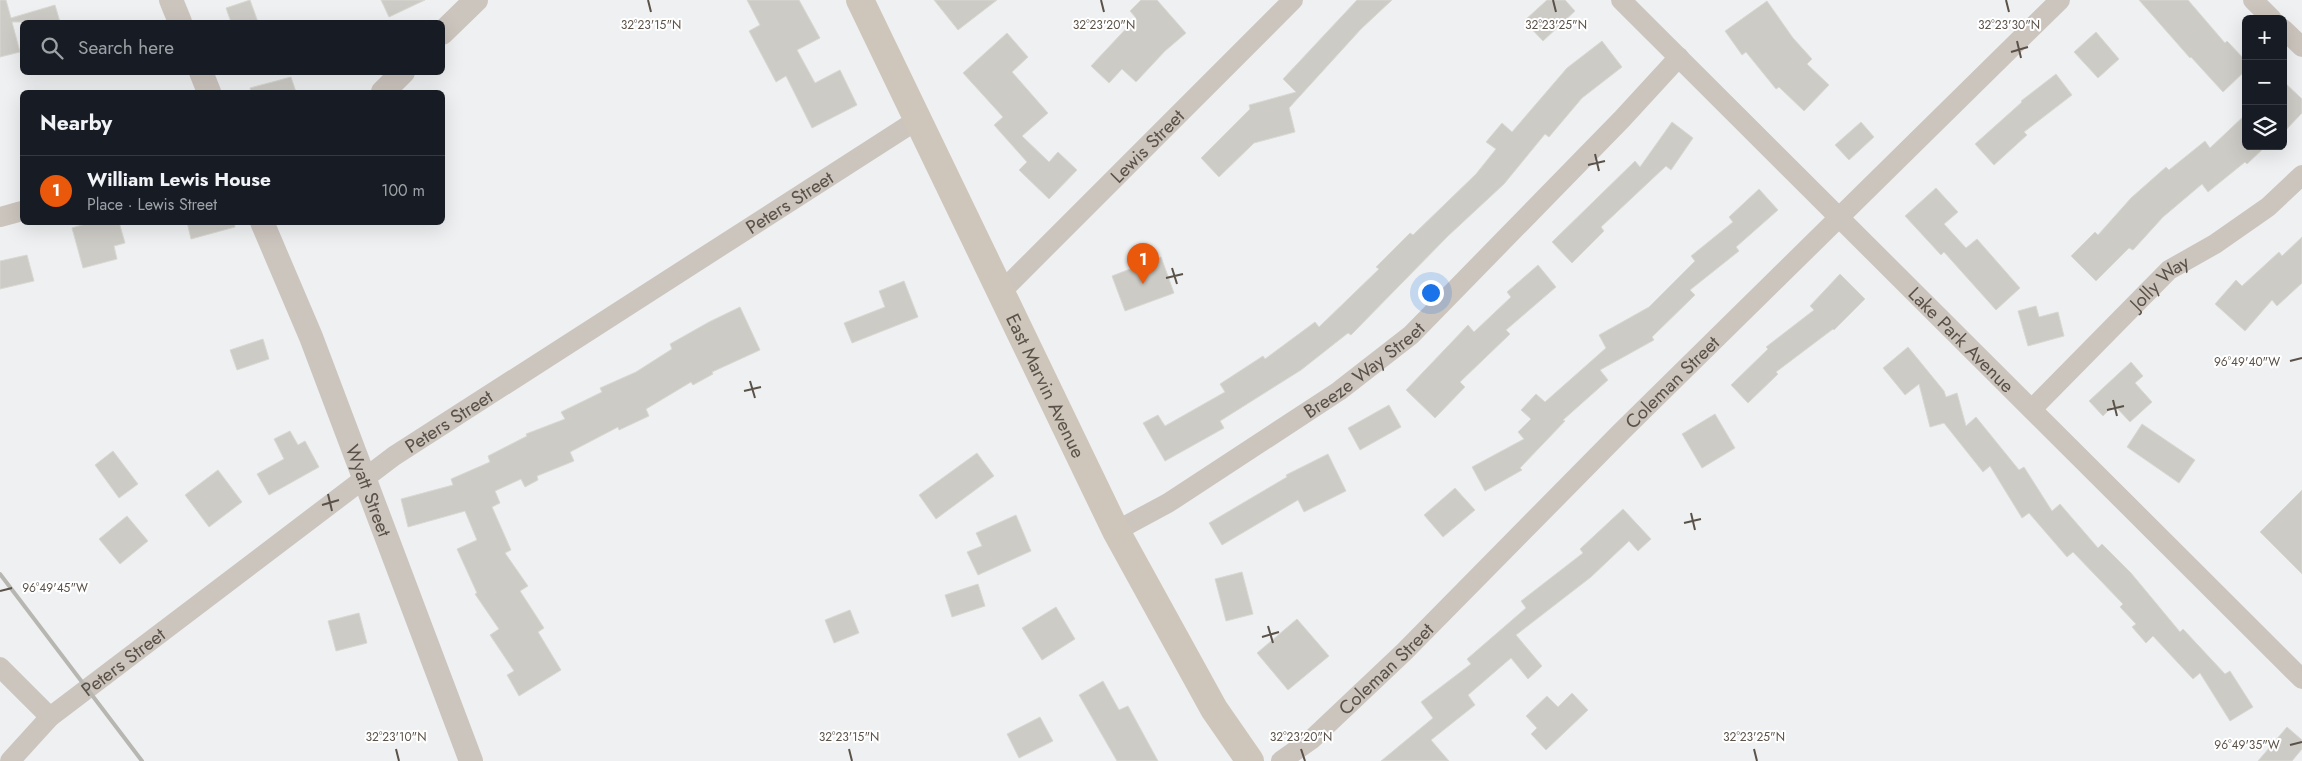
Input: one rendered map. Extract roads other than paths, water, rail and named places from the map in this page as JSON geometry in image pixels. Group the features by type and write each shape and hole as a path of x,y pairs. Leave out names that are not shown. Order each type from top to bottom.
{"main road":[{"name":"East Marvin Avenue","path":"860,0 1116,531 1214,709 1250,761"}],"street":[{"path":"171,0 179,20"},
{"path":"445,30 476,0"},
{"name":"Lewis Street","path":"1000,293 1293,0"},
{"name":"Lake Park Avenue","path":"1621,0 2302,679"},
{"name":"Coleman Street","path":"1281,761 1312,740 1404,652 1621,432 2060,0"},
{"path":"2252,0 2268,15"},
{"path":"2287,34 2302,47"},
{"name":"Breeze Way Street","path":"1116,531 1168,503 1339,391 1411,335 1622,119 1679,57"},
{"path":"202,75 208,90"},
{"path":"385,90 400,75"},
{"name":"Peters Street","path":"10,761 50,717 394,456 917,120"},
{"name":"Jolly Way","path":"2032,410 2169,270 2215,244 2268,207 2302,175"},
{"path":"0,217 20,211"},
{"name":"Wyatt Street","path":"263,225 311,337 471,761"},
{"path":"0,667 50,717"}],"railway":[{"path":"0,574 142,761"}],"place":[{"name":"William Lewis House","path":"1143,284"}]}
